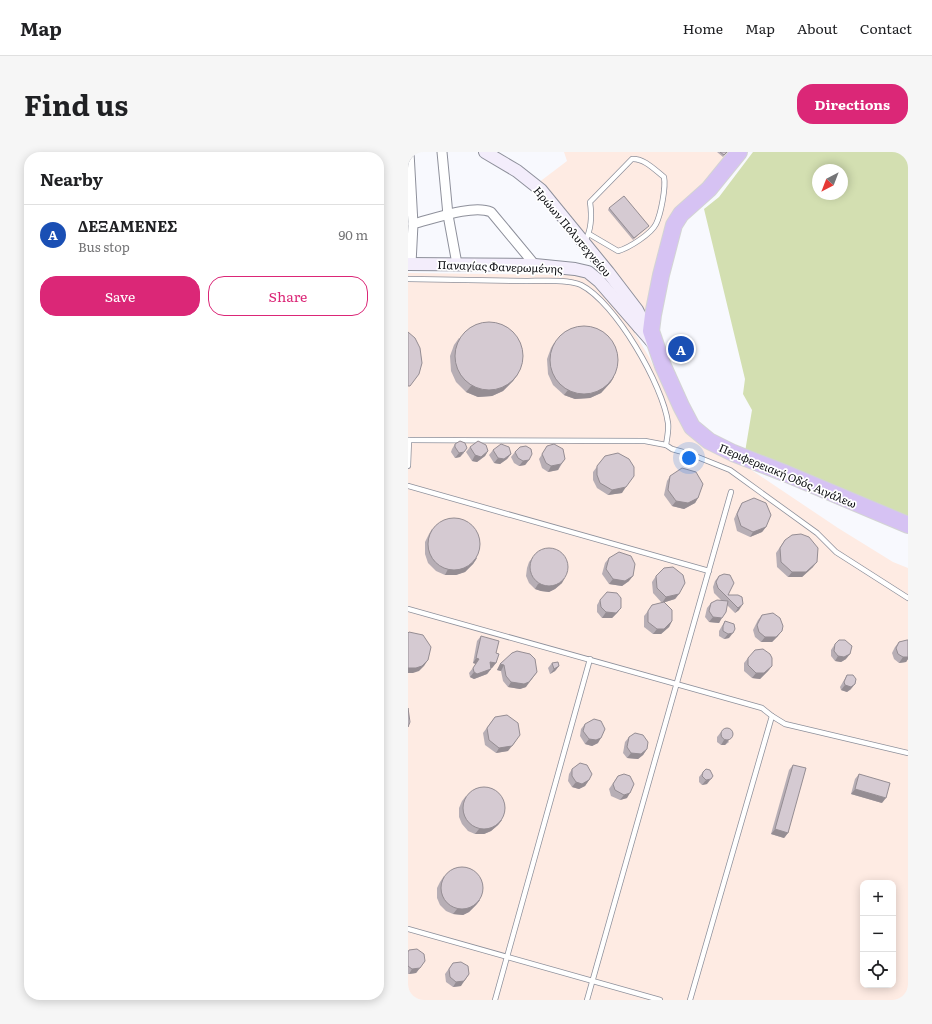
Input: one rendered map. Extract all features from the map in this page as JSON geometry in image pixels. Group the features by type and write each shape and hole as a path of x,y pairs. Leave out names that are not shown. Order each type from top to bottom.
{"highway":[{"name":"Περιφερειακή Οδός Αιγάλεω","path":"739,152 709,189 681,214 674,225 652,315 652,331 656,346 681,406 692,427 710,441 732,453 787,474 908,525"}],"main road":[{"name":"Ηρώων Πολυτεχνείου","path":"486,152 517,171 535,185 586,238 639,314 641,321 639,327"},
{"name":"Παναγίας Φανερωμένης","path":"410,264 535,265 575,269 588,272 656,346"}],"street":[{"path":"409,152 413,224 410,264"},
{"path":"442,152 448,215 457,264"},
{"path":"413,224 448,215 485,209 491,212 535,265"}],"lane":[{"path":"637,158 648,164 664,177 664,191 656,224 628,248 618,251 586,238 592,213 590,202 632,159 637,158"},
{"path":"408,279 554,281 580,284 596,296 639,350 664,408 668,424 666,445"},
{"path":"408,466 408,440 622,441 666,445 672,449 690,454 730,470 817,533 836,552 908,598"},
{"path":"408,486 709,571"},
{"path":"587,1000 731,492"},
{"path":"408,609 762,708 785,724 908,753"},
{"path":"495,1000 590,659"},
{"path":"690,1000 772,716"},
{"path":"408,929 660,1000"}],"shaded area":[{"path":"564,152 735,152 679,212 647,314 572,218 538,183 567,161"},
{"path":"408,273 575,275 587,279 599,288 633,330 649,357 683,428 695,441 747,467 838,528 893,562 908,568 908,1000 408,1000"}],"green space":[{"path":"753,152 908,152 908,518 745,452 752,410 743,394 745,379 704,209 719,197"}],"building":[{"path":"720,152 727,152 724,155"},
{"path":"624,196 649,226 634,238 609,208"},
{"path":"489,322 502,325 513,332 520,343 523,356 520,369 513,380 502,387 489,390 476,387 465,380 458,369 455,356 458,343 465,332 476,325"},
{"path":"584,326 597,329 608,336 615,347 618,360 615,373 608,384 597,391 584,394 571,391 560,384 553,373 550,360 553,347 560,336 571,329"},
{"path":"408,332 415,338 420,348 422,363 419,374 410,386 408,386"},
{"path":"460,441 465,443 467,448 464,452 459,453 455,447 455,444"},
{"path":"478,441 486,445 488,451 481,457 475,455 470,447"},
{"path":"501,444 509,447 511,454 504,459 498,458 493,450"},
{"path":"554,444 563,449 565,459 561,464 551,466 546,463 542,454 547,446"},
{"path":"526,446 531,449 532,454 529,460 523,461 518,458 515,452 520,447"},
{"path":"618,453 629,459 634,467 634,476 626,487 612,490 600,483 597,475 597,466 605,456"},
{"path":"682,468 696,472 703,484 698,498 688,503 676,501 668,490 670,476"},
{"path":"754,498 766,503 771,515 766,527 753,532 741,526 737,514 742,503"},
{"path":"449,518 459,518 473,525 480,539 480,549 473,563 459,570 449,570 439,566 432,559 428,549 428,539 432,529 439,522"},
{"path":"801,534 809,537 818,548 817,562 806,572 792,572 781,562 780,548 785,540 792,535"},
{"path":"545,548 553,548 563,553 567,560 567,574 563,581 553,586 545,586 535,581 533,578 530,571 530,563 535,553 538,551"},
{"path":"619,552 631,556 635,564 633,576 625,581 613,579 606,569 609,558"},
{"path":"673,567 683,575 685,583 679,594 666,597 657,588 656,576 664,568"},
{"path":"724,574 730,575 734,583 728,595 738,595 742,597 743,604 738,608 718,588 716,582 719,576"},
{"path":"607,592 617,593 621,598 621,608 616,613 606,612 601,607 600,600"},
{"path":"717,600 728,601 726,612 722,618 713,617 709,611 711,603"},
{"path":"664,602 672,610 672,621 664,629 657,629 648,622 648,611 652,605"},
{"path":"773,613 780,618 783,626 782,631 776,637 765,637 759,632 757,625 762,615"},
{"path":"725,621 734,624 735,629 733,633 728,634 723,631"},
{"path":"409,632 423,635 431,647 428,660 422,666 416,668 408,668"},
{"path":"481,636 499,641 496,653 499,654 496,663 490,662 491,669 477,674 474,672 473,668 479,659 476,658"},
{"path":"839,640 845,640 852,646 850,654 844,657 838,656 834,651 835,644"},
{"path":"908,640 908,657 903,657 898,654 896,648 899,642"},
{"path":"763,649 770,654 772,658 772,666 764,673 756,673 748,665 748,658 755,650"},
{"path":"517,651 530,654 535,659 537,672 529,682 524,684 511,682 506,676 504,665 500,664 512,653"},
{"path":"558,662 559,666 554,669 552,663"},
{"path":"847,675 853,675 856,679 855,684 851,687 845,685 844,682"},
{"path":"408,708 410,722 408,727"},
{"path":"507,715 518,723 520,735 512,746 499,748 489,740 487,728 495,717"},
{"path":"594,719 601,721 605,729 601,738 596,740 589,739 583,731 585,724"},
{"path":"725,728 729,728 733,734 729,740 725,740 721,736 721,732"},
{"path":"635,733 643,735 648,742 647,749 641,754 631,753 627,747 629,737"},
{"path":"580,763 587,765 592,774 589,780 582,784 576,782 572,776 572,769"},
{"path":"793,765 806,768 788,833 775,829"},
{"path":"706,769 710,770 713,776 711,779 706,780 702,776"},
{"path":"624,774 630,776 634,784 630,793 624,795 615,790 613,784 618,776"},
{"path":"859,774 890,783 886,798 855,789"},
{"path":"480,787 488,787 496,790 502,796 505,808 502,820 496,826 488,829 480,829 472,826 466,820 463,812 463,804 466,796 472,790"},
{"path":"458,867 466,867 474,870 480,876 483,888 480,900 474,906 466,909 458,909 450,906 444,900 441,892 441,884 444,876 450,870"},
{"path":"417,949 424,954 425,961 420,968 412,969 408,966 408,952 409,950"},
{"path":"461,962 468,966 469,974 464,981 456,982 450,977 449,969 453,963"}],"place":[{"name":"ΔΕΞΑΜΕΝΕΣ","path":"681,349"}]}
